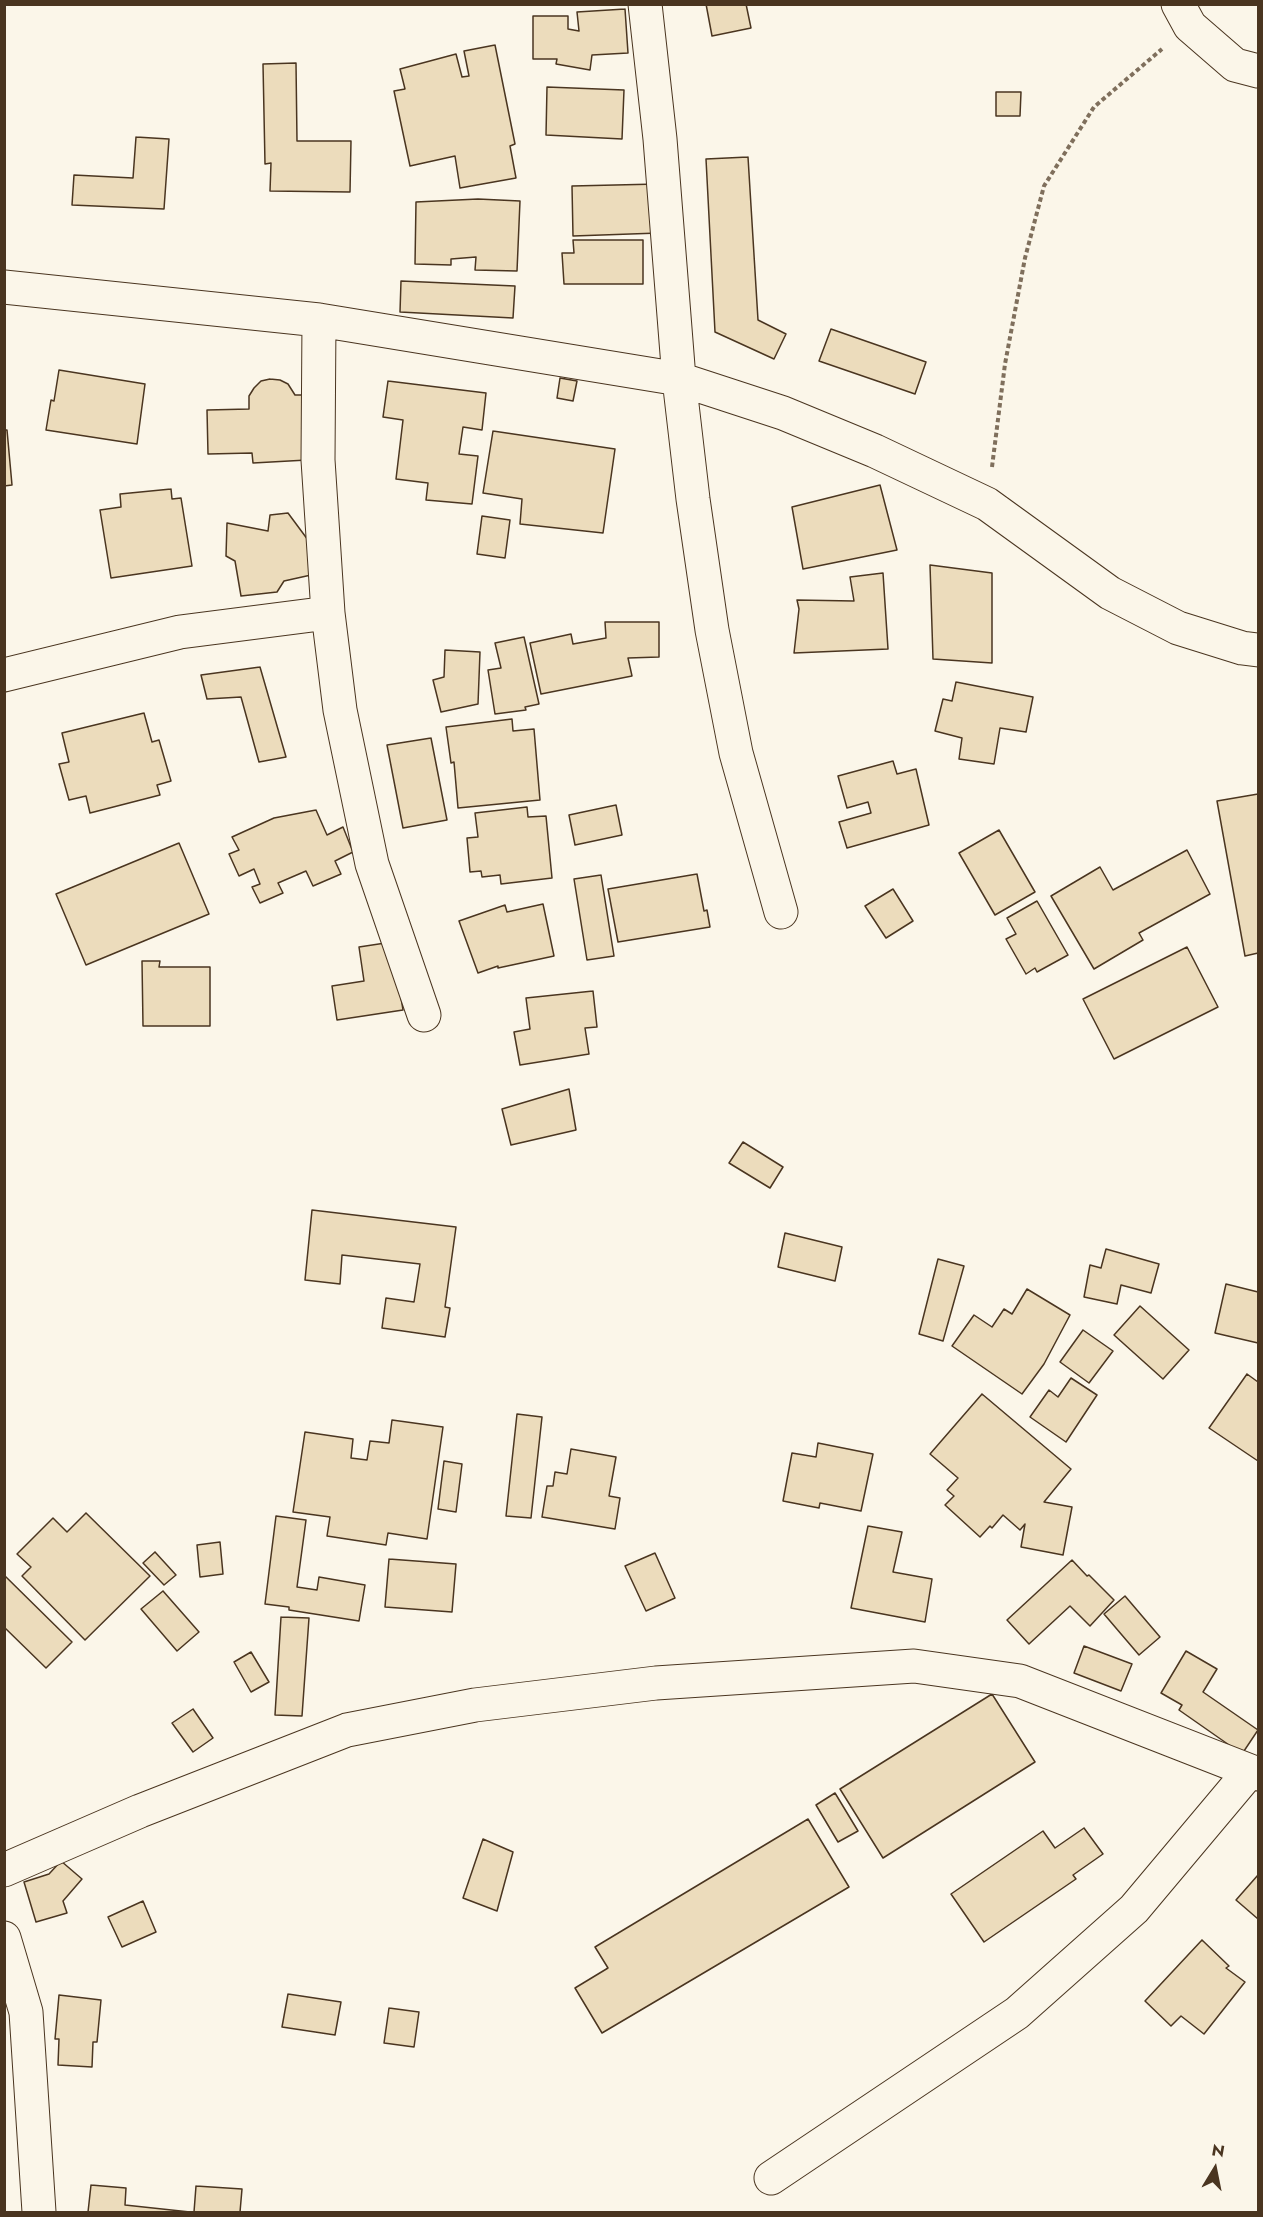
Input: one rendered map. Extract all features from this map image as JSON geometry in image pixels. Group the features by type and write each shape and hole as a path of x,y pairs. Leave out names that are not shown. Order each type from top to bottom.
{"street":[{"path":"645,4 660,139 680,379 693,499 715,641 736,753 781,912"},
{"path":"1184,15 1235,65 1258,71"},
{"path":"4,287 319,320 680,379 783,413 875,451 987,504 1110,592 1178,628 1242,648 1258,650"},
{"path":"319,320 318,460 328,613 340,710 372,864 424,1015"},
{"path":"4,675 180,633 328,613"},
{"path":"4,1870 140,1811 347,1730 475,1705 656,1683 914,1666 1020,1681 1254,1773 1134,1910 1017,2013 771,2178"},
{"path":"4,1938 26,2012 39,2212"}],"path":[{"path":"987,504 1005,364 1025,258 1044,186 1094,107 1184,15"}],"building":[{"path":"706,4 746,4 751,28 712,36"},
{"path":"625,9 628,53 592,55 590,70 556,64 557,59 533,59 533,16 568,16 568,29 579,31 577,12"},
{"path":"495,45 515,144 510,146 516,178 460,188 455,156 410,166 394,91 405,89 400,69 456,54 462,77 469,76 464,51"},
{"path":"296,63 297,141 351,141 350,192 270,191 271,163 265,164 263,64"},
{"path":"547,87 624,90 622,139 546,135"},
{"path":"996,92 1021,92 1020,116 996,116"},
{"path":"136,137 169,139 164,209 72,205 74,175 133,178"},
{"path":"748,157 758,320 786,334 774,359 715,332 706,159"},
{"path":"658,184 659,233 573,236 572,186"},
{"path":"478,199 520,201 517,271 475,270 476,257 451,259 451,265 415,264 416,202"},
{"path":"573,240 643,240 643,284 564,284 562,253 574,253"},
{"path":"401,281 515,286 513,318 400,312"},
{"path":"831,329 926,362 915,394 819,361"},
{"path":"59,370 145,384 137,444 46,430"},
{"path":"560,378 577,381 573,401 557,398"},
{"path":"270,379 288,384 295,395 305,395 307,460 253,463 252,453 208,454 207,410 249,409 249,396 254,388 261,381"},
{"path":"388,381 486,393 482,430 463,427 459,454 478,456 472,504 426,500 428,483 396,479 403,420 383,417"},
{"path":"4,430 7,430 12,485 4,486"},
{"path":"493,431 615,449 603,533 520,524 522,499 483,493"},
{"path":"880,485 897,550 803,569 792,507"},
{"path":"171,489 172,499 181,498 192,566 111,578 100,510 121,507 120,494"},
{"path":"288,513 308,540 311,575 284,581 277,592 241,596 235,561 226,556 227,523 268,531 270,515"},
{"path":"482,516 510,520 505,558 477,554"},
{"path":"930,565 992,573 992,663 933,659"},
{"path":"883,573 888,649 794,653 799,609 797,600 854,601 850,577"},
{"path":"605,622 659,622 659,657 628,658 632,676 541,694 530,643 571,634 573,644 606,638"},
{"path":"524,637 539,704 525,707 526,710 495,714 488,670 501,668 495,643"},
{"path":"445,650 480,652 478,704 441,712 433,680 444,677"},
{"path":"260,667 286,757 259,762 241,697 207,699 201,675"},
{"path":"956,682 1033,697 1026,732 1000,728 994,764 959,759 962,738 935,731 943,699 952,701"},
{"path":"144,713 152,742 159,740 171,781 157,785 160,795 90,813 86,796 69,800 59,764 69,762 62,733"},
{"path":"512,719 513,731 534,729 540,800 458,808 454,762 451,763 446,727"},
{"path":"431,738 447,820 403,828 387,745"},
{"path":"893,761 897,774 916,769 929,825 847,848 839,822 871,813 868,802 847,808 838,776"},
{"path":"1258,794 1258,953 1245,956 1217,801"},
{"path":"616,805 622,835 575,845 569,815"},
{"path":"527,807 528,817 546,816 552,878 501,884 500,875 482,877 481,871 470,872 467,838 478,837 475,813"},
{"path":"316,810 327,835 343,827 353,852 335,861 341,874 313,886 306,871 278,883 283,893 260,903 252,887 260,884 254,869 239,876 229,854 239,850 232,837 274,818"},
{"path":"999,830 1035,892 995,915 959,853"},
{"path":"179,843 209,914 86,965 56,894"},
{"path":"1187,850 1210,894 1139,933 1143,940 1094,969 1051,896 1100,867 1113,890"},
{"path":"697,874 704,911 707,910 710,927 618,942 608,889"},
{"path":"601,875 614,956 587,960 574,879"},
{"path":"893,889 913,921 886,938 865,906"},
{"path":"1037,901 1068,955 1037,972 1035,968 1026,974 1006,939 1016,934 1007,918"},
{"path":"543,904 554,956 498,968 498,966 478,973 459,921 505,905 507,912"},
{"path":"392,942 403,1010 337,1020 332,986 364,981 359,947"},
{"path":"1187,947 1218,1007 1114,1059 1083,999"},
{"path":"142,961 160,961 159,967 210,967 210,1026 143,1026"},
{"path":"593,991 597,1027 585,1028 589,1054 520,1065 514,1032 530,1029 526,998"},
{"path":"569,1089 576,1130 511,1145 502,1109"},
{"path":"743,1142 783,1167 770,1188 729,1163"},
{"path":"312,1210 456,1227 445,1307 450,1308 445,1337 382,1328 386,1298 414,1302 420,1264 342,1255 340,1284 305,1280"},
{"path":"785,1233 842,1247 835,1281 778,1267"},
{"path":"1106,1249 1159,1264 1151,1293 1121,1285 1117,1304 1084,1297 1090,1265 1101,1268"},
{"path":"938,1259 964,1266 943,1341 919,1334"},
{"path":"1226,1284 1258,1292 1258,1343 1215,1333"},
{"path":"1027,1289 1070,1315 1044,1364 1022,1394 952,1346 974,1315 992,1327 1004,1309 1012,1314"},
{"path":"1140,1306 1189,1350 1163,1379 1114,1335"},
{"path":"1083,1330 1113,1351 1089,1383 1060,1362"},
{"path":"1247,1374 1258,1382 1258,1461 1209,1428"},
{"path":"1071,1378 1097,1395 1066,1442 1030,1417 1049,1390 1058,1397"},
{"path":"982,1394 1071,1469 1044,1502 1072,1507 1063,1555 1021,1547 1025,1524 1020,1530 1003,1515 980,1537 945,1505 954,1496 947,1490 958,1478 930,1454"},
{"path":"517,1414 542,1417 531,1518 506,1516"},
{"path":"392,1420 443,1427 427,1539 388,1533 386,1545 327,1536 330,1517 293,1512 305,1432 353,1439 351,1458 367,1460 370,1441 389,1443"},
{"path":"818,1443 873,1454 861,1511 820,1503 819,1508 783,1501 792,1453 816,1457"},
{"path":"571,1449 616,1457 609,1496 620,1498 615,1529 542,1517 547,1486 553,1486 555,1472 567,1474"},
{"path":"444,1461 462,1464 456,1512 438,1509"},
{"path":"86,1513 150,1576 85,1640 22,1576 31,1567 17,1554 53,1518 67,1532"},
{"path":"276,1516 306,1520 297,1587 317,1590 319,1577 365,1585 359,1621 265,1604"},
{"path":"868,1526 902,1532 893,1572 932,1579 925,1622 851,1608"},
{"path":"220,1542 223,1574 200,1577 197,1545"},
{"path":"155,1552 176,1575 164,1585 143,1563"},
{"path":"655,1553 675,1598 646,1611 625,1566"},
{"path":"389,1559 456,1564 452,1612 385,1607"},
{"path":"1072,1560 1114,1600 1090,1626 1070,1606 1029,1644 1007,1620"},
{"path":"4,1575 72,1642 46,1668 4,1627"},
{"path":"163,1591 199,1632 177,1651 141,1609"},
{"path":"1125,1596 1160,1637 1139,1655 1104,1614"},
{"path":"281,1617 309,1618 302,1716 275,1715"},
{"path":"1084,1646 1132,1664 1121,1691 1074,1673"},
{"path":"1186,1651 1217,1669 1203,1692 1258,1730 1242,1754 1179,1710 1182,1705 1161,1693"},
{"path":"251,1652 269,1682 251,1692 234,1662"},
{"path":"992,1694 1035,1762 883,1858 840,1789"},
{"path":"193,1709 213,1738 193,1752 172,1723"},
{"path":"835,1793 858,1831 838,1842 816,1805"},
{"path":"808,1819 849,1887 602,2033 575,1988 608,1968 595,1947"},
{"path":"1084,1828 1103,1854 1073,1875 1076,1879 984,1942 951,1894 1043,1831 1055,1848"},
{"path":"483,1839 513,1852 497,1911 463,1898"},
{"path":"61,1861 82,1879 63,1901 67,1913 36,1922 24,1882 49,1874"},
{"path":"1258,1875 1258,1919 1236,1900"},
{"path":"143,1901 156,1932 122,1947 108,1917"},
{"path":"1202,1940 1229,1966 1226,1968 1245,1982 1204,2034 1181,2016 1171,2026 1145,2001"},
{"path":"288,1994 341,2002 335,2035 282,2027"},
{"path":"59,1995 101,2000 97,2042 93,2042 92,2067 58,2065 59,2039 55,2039"},
{"path":"389,2008 419,2012 414,2047 384,2043"},
{"path":"91,2185 126,2188 125,2205 190,2212 88,2212"},
{"path":"196,2186 242,2189 240,2212 194,2212"}]}
